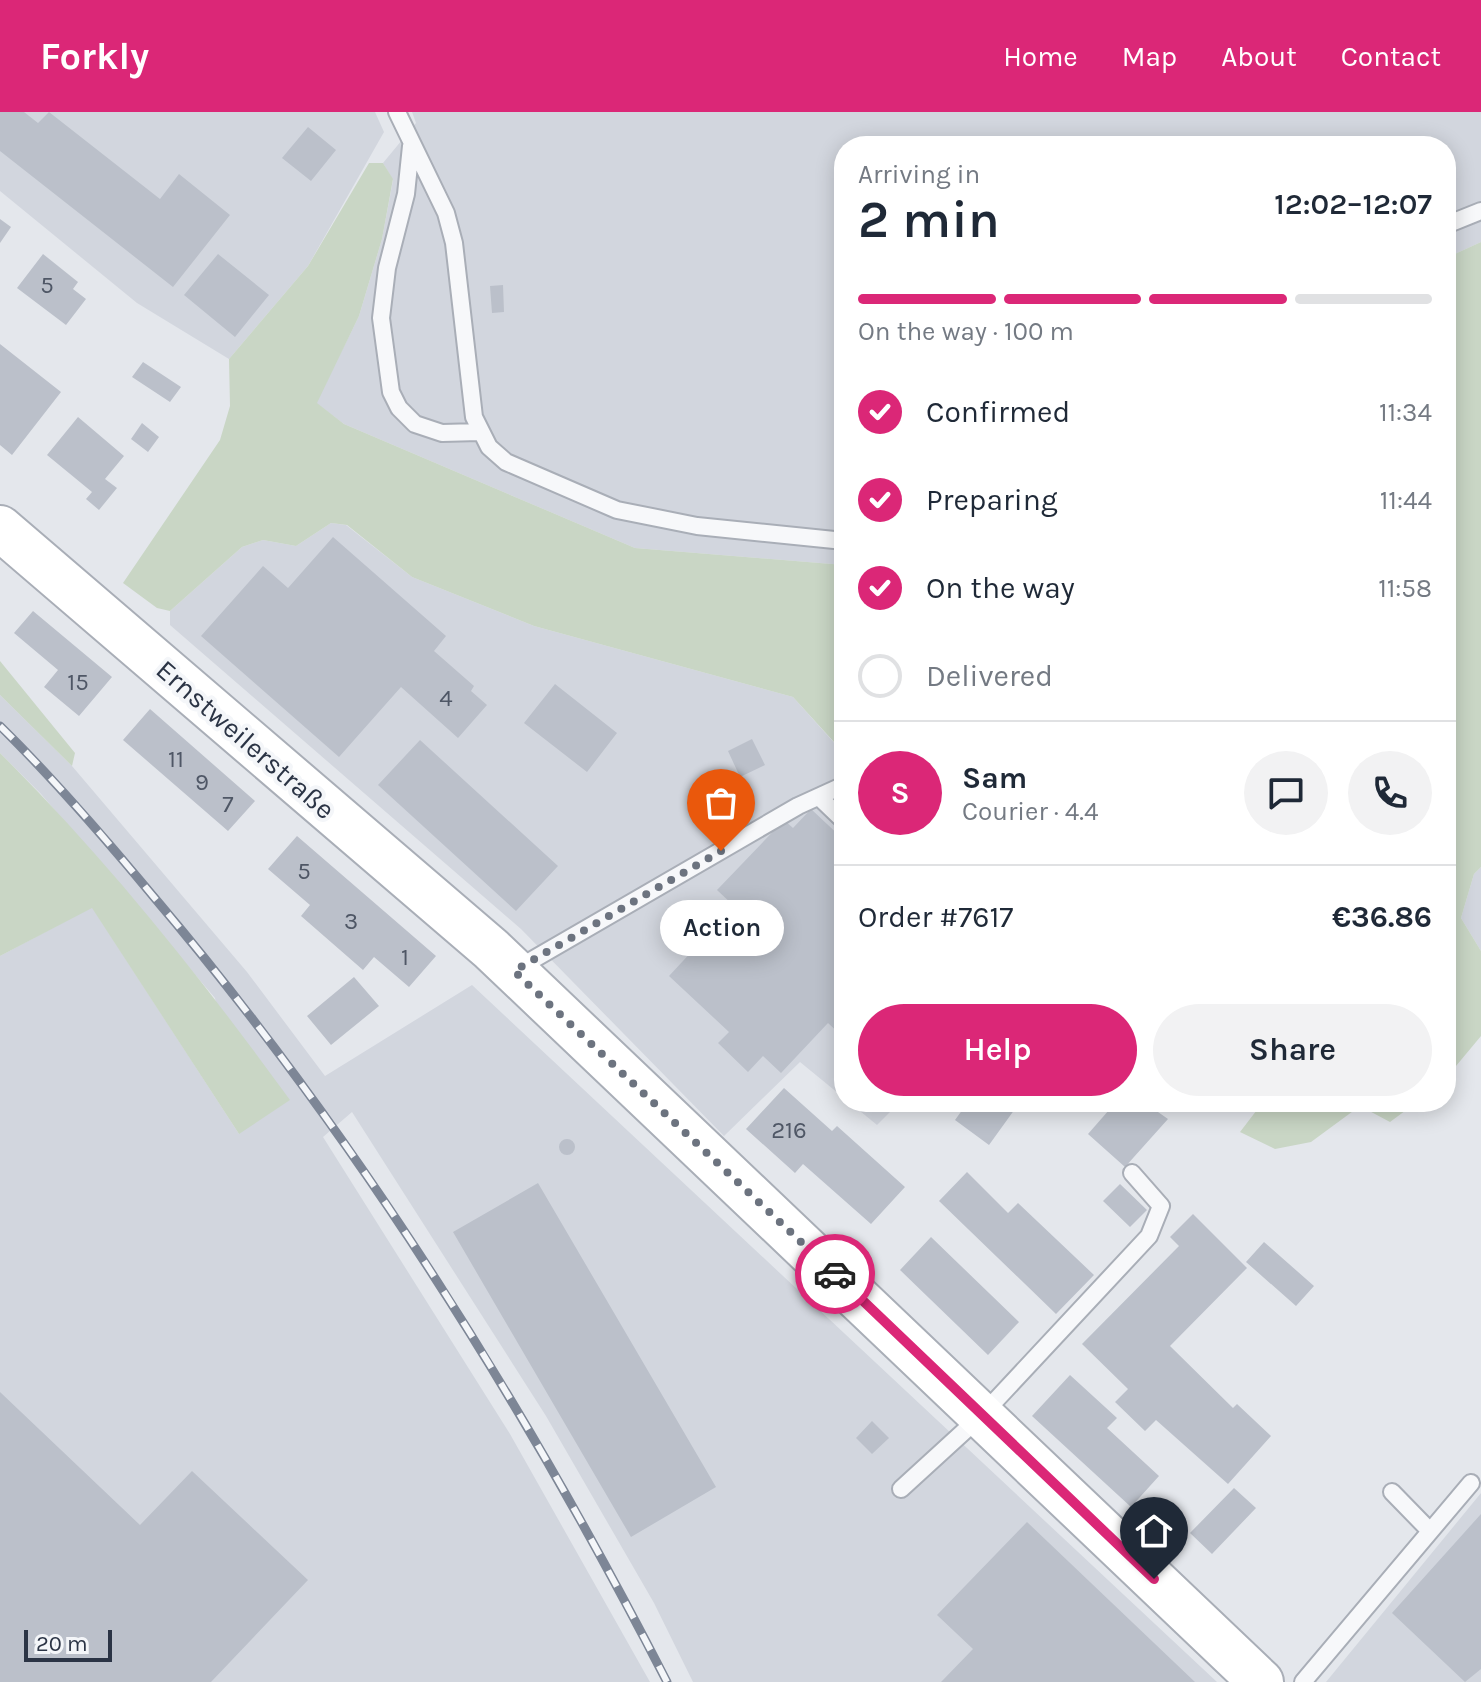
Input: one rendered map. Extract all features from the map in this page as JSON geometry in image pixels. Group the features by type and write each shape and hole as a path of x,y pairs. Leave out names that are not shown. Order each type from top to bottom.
{"main road":[{"name":"Ernstweilerstraße","path":"0,528 503,960 1261,1682"}],"lane":[{"path":"397,112 411,146 439,194 454,243 479,432 489,447 506,462 617,510 697,526 834,540"},
{"path":"411,146 406,194 387,268 381,318 391,392 399,408 415,424 442,433 479,432"},
{"path":"1456,221 1481,211"},
{"path":"503,960 834,790"},
{"path":"819,797 834,811"},
{"path":"901,1489 982,1415 1149,1236 1161,1206 1132,1173"},
{"path":"1303,1682 1471,1483"},
{"path":"1392,1492 1430,1531"}],"shaded area":[{"path":"0,112 375,112 384,132 308,266 229,359 137,303 0,191"},
{"path":"412,112 1481,112 1481,242 1456,253 1456,136 834,136 834,564 635,548 344,424 316,403 359,316 382,239 393,180 383,163 416,123"},
{"path":"331,523 346,525 412,577 534,626 793,697 834,743 834,1090 800,1062 724,1136 521,929 170,625 170,611 242,547 263,540 296,546"},
{"path":"0,695 72,766 247,972 325,1076 472,985 1217,1682 693,1682 654,1603 546,1416 352,1112 323,1137 510,1434 650,1682 0,1682 0,956 92,907 239,1134 215,998 41,794 0,753"},
{"path":"1481,867 1481,951 1461,918 1474,874"},
{"path":"861,1112 890,1112 877,1125"},
{"path":"1481,1493 1481,1682 1326,1682 1390,1604"}],"green space":[{"path":"369,163 383,163 393,179 382,239 359,316 317,403 344,424 635,548 834,564 834,742 793,697 534,626 412,577 347,525 331,523 296,546 263,540 242,547 170,611 157,608 123,583 220,440 230,406 229,359 308,266"},
{"path":"1481,242 1481,867 1474,874 1461,918 1481,951 1481,1036 1456,1066 1456,253"},
{"path":"0,661 75,753 72,766 0,695"},
{"path":"0,753 116,877 223,1010 290,1100 239,1134 92,908 0,956"},
{"path":"1255,1112 1352,1112 1311,1142 1275,1149 1240,1132"},
{"path":"1371,1112 1404,1112 1390,1122"}],"building":[{"path":"0,112 24,112 38,123 49,112 160,199 179,174 230,215 173,287 0,151"},
{"path":"308,127 336,150 311,181 282,158"},
{"path":"0,219 11,227 0,243"},
{"path":"43,254 78,282 73,289 86,299 66,325 17,288"},
{"path":"218,254 269,295 235,337 184,295"},
{"path":"503,285 504,312 492,313 490,286"},
{"path":"0,344 61,392 12,455 0,445"},
{"path":"143,362 181,387 170,402 132,377"},
{"path":"78,417 124,456 105,479 117,488 99,510 86,499 92,492 47,455"},
{"path":"142,423 159,437 148,452 131,439"},
{"path":"333,537 446,636 434,651 474,686 471,691 487,705 458,738 401,687 339,757 201,636 263,566 288,588"},
{"path":"33,611 112,677 79,716 44,687 58,670 14,633"},
{"path":"555,684 617,733 587,772 524,723"},
{"path":"150,709 255,801 228,831 123,740"},
{"path":"752,739 765,765 740,777 728,751"},
{"path":"420,740 558,866 516,911 378,785"},
{"path":"811,809 834,831 834,1029 828,1023 781,1073 763,1056 748,1072 718,1043 729,1032 669,976 734,906 717,890 784,820 793,828"},
{"path":"297,836 436,956 409,987 374,957 363,970 301,916 310,905 268,869"},
{"path":"354,977 379,1006 331,1045 307,1016"},
{"path":"784,1088 832,1131 837,1126 905,1187 871,1224 803,1164 795,1173 746,1129"},
{"path":"961,1112 1013,1112 989,1145 955,1120"},
{"path":"1107,1112 1158,1112 1168,1119 1125,1167 1088,1134"},
{"path":"567,1139 573,1141 573,1153 567,1155 561,1153 559,1147 561,1141"},
{"path":"967,1172 1008,1213 1018,1203 1094,1275 1056,1314 939,1201"},
{"path":"538,1183 716,1487 631,1537 453,1232"},
{"path":"1120,1184 1147,1210 1130,1227 1103,1201"},
{"path":"1193,1214 1247,1268 1170,1346 1233,1408 1237,1404 1271,1436 1228,1484 1156,1420 1145,1431 1115,1402 1128,1389 1082,1344 1179,1246 1170,1237"},
{"path":"931,1237 1019,1322 988,1355 900,1270"},
{"path":"1264,1242 1314,1286 1296,1306 1246,1262"},
{"path":"1070,1375 1117,1418 1107,1428 1159,1476 1131,1507 1032,1416"},
{"path":"0,1392 140,1525 192,1471 308,1580 211,1682 0,1682"},
{"path":"872,1421 889,1438 872,1454 856,1438"},
{"path":"1234,1488 1256,1508 1212,1554 1190,1533"},
{"path":"1481,1514 1481,1669 1465,1682 1392,1613"},
{"path":"1027,1522 1195,1682 941,1682 973,1649 937,1615"}],"railway":[{"path":"0,726 98,831 228,987 367,1176 495,1374 555,1475 667,1682"}],"way so far":[{"path":"721,851 514,971 835,1274"}],"place":[{"name":"Action","path":"721,851"}],"route":[{"path":"835,1274 1154,1579"}]}
